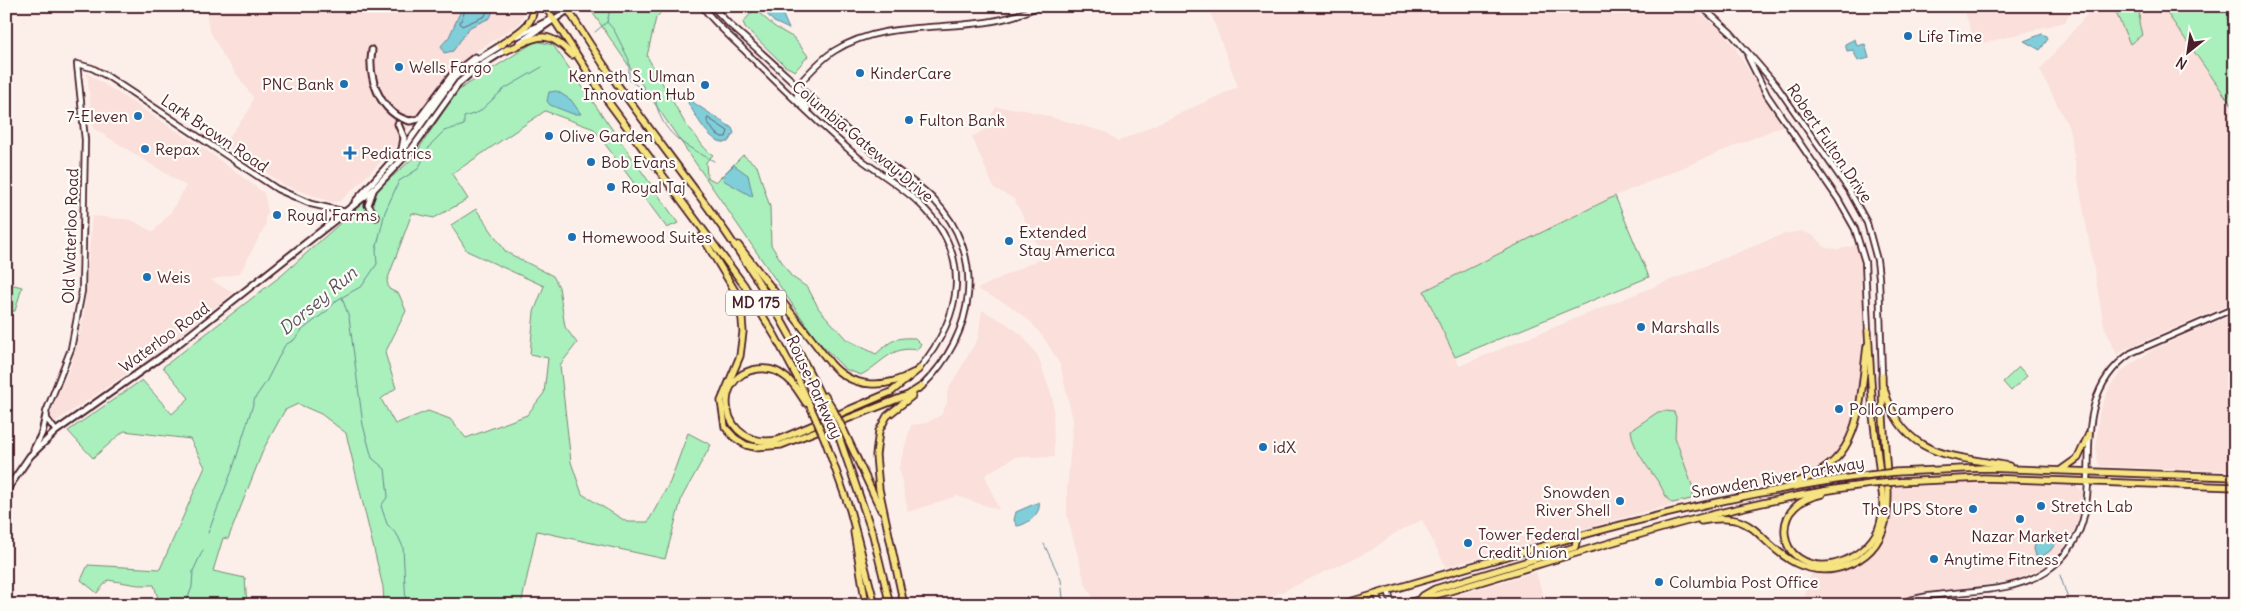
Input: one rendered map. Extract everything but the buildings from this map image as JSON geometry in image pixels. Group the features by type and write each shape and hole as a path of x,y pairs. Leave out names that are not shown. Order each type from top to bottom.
{"main road":[{"path":"500,45 530,22 533,6"},
{"name":"Rouse Parkway","path":"545,6 583,67 679,200 744,285 760,310 798,379 825,440 850,510 875,605"},
{"name":"Waterloo Road","path":"6,491 30,456 56,431 168,352 373,190 412,150 459,83 474,70 544,28 567,8"},
{"name":"Rouse Parkway","path":"567,8 642,120 705,203 771,300 811,372 841,432 873,535 890,605"},
{"name":"Waterloo Road","path":"346,212 401,151 446,87 469,65 540,23 553,19"},
{"path":"504,51 538,37 547,36 558,40 583,67"},
{"path":"372,50 371,72 379,95 394,112 410,121 422,116 444,84 466,62 494,49"},
{"path":"398,124 404,138 401,151"},
{"path":"373,190 368,205 376,217"},
{"path":"679,200 729,280 739,302 743,332 742,347 721,401 725,427 735,438 746,445 755,447 781,445 908,394 922,386"},
{"path":"705,203 831,364 841,374 864,384 882,384 898,380 919,369"},
{"path":"1848,487 1808,499 1790,513 1786,523 1786,539 1791,550 1799,558 1822,564 1849,558 1870,542 1882,519 1883,500 1873,415 1868,331"},
{"path":"1746,494 1797,482 1817,474 1832,464 1842,452 1856,425 1868,331"},
{"path":"815,417 791,381 781,373 770,370 756,370 746,374 736,382 728,397 729,417 739,433 751,439 770,441 788,437 891,392 919,369"},
{"path":"1882,376 1886,396 1896,418 1912,437 1926,447 1948,456 2026,469"},
{"path":"1668,526 1717,518 1738,521 1760,533 1788,559 1813,569 1838,568 1865,556 1880,538 1888,512 1882,376"},
{"path":"904,605 877,476 877,438 887,416 922,386"},
{"path":"30,456 41,436 46,415"},
{"path":"841,432 870,484 890,535"},
{"path":"2061,470 2078,458 2089,434"},
{"name":"Snowden River Parkway","path":"1339,605 1577,537 1746,494 1870,475 1950,469 2026,469 2235,477"},
{"name":"Snowden River Parkway","path":"1401,605 1668,526 1748,505 1848,487 1896,482 1984,478 2235,486"},
{"path":"850,510 866,605"},
{"path":"1411,602 1435,589 1575,547 1577,537"}],"street":[{"name":"Columbia Gateway Drive","path":"702,6 715,22 776,82 854,153 919,203 940,227 949,247 956,279 952,314 942,338 919,369"},
{"name":"Columbia Gateway Drive","path":"712,6 728,24 861,143 928,194 950,220 960,241 969,281 965,317 949,354 922,386"},
{"name":"Columbia Gateway Drive","path":"798,85 833,52 860,38 892,30 991,22 1038,6"},
{"name":"Robert Fulton Drive","path":"1701,6 1721,22 1785,97 1849,190 1867,223 1878,260 1882,376"},
{"name":"Robert Fulton Drive","path":"1747,53 1767,95 1846,211 1855,230 1865,262 1868,331"},
{"name":"Lark Brown Road","path":"77,64 92,68 107,76 277,189 311,204 346,212"},
{"name":"Old Waterloo Road","path":"46,415 71,349 82,291 86,150 77,64"},
{"path":"798,85 797,96 817,120"},
{"path":"1896,605 1914,598 2012,585 2045,571 2066,552 2080,530 2087,505 2091,412 2098,392 2106,378 2120,361 2144,347 2235,308"},
{"path":"46,415 49,423 56,431"},
{"path":"1388,590 1392,605"},
{"path":"1377,594 1380,605"}],"shaded area":[{"path":"205,6 525,6 525,11 519,24 452,69 437,86 398,144 340,201 331,202 284,185 224,144 250,109 253,97 224,57 209,29"},
{"path":"1208,6 1689,6 1696,10 1723,32 1735,48 1782,126 1615,196 1424,291 1459,366 1781,235 1801,231 1814,236 1826,248 1839,249 1857,245 1864,280 1864,333 1854,416 1843,445 1822,467 1803,475 1654,509 1446,567 1422,520 1395,533 1372,550 1253,605 1097,605 1085,583 1067,515 1067,491 1073,420 1060,365 1046,341 1031,322 1009,305 977,289 1044,257 1014,199 994,188 972,137 984,130 996,107 1022,109 1105,132 1119,141 1238,87"},
{"path":"1963,6 2073,6 2065,22 1976,45"},
{"path":"2094,6 2162,6 2235,110 2235,302 2125,349 2117,355 2104,326 2069,128 2040,70"},
{"path":"87,73 206,150 264,193 268,212 265,218 266,224 240,273 211,280 233,293 163,349 55,422 51,415 52,409 71,366 84,317 92,216 132,220 153,232 171,212 186,186 93,128"},
{"path":"982,310 1022,335 1038,356 1053,400 1054,457 1015,457 985,475 999,510 957,496 908,512 899,467 911,425 926,423 941,415 947,403 947,392 978,338"},
{"path":"2235,314 2235,471 2101,466 2098,463 2096,450 2099,413 2110,386 2124,369 2156,348"},
{"path":"1984,482 2075,485 2083,491 2080,514 2073,533 2062,550 2042,568 2011,581 1914,594 1886,605 1802,605 1812,572 1830,573 1846,570 1866,558 1877,547 1890,521 1892,506 1891,488"},
{"path":"1536,572 1546,605 1423,605"}],"green space":[{"path":"588,6 666,6 656,18 647,56 686,125 713,155 706,162 707,177 716,182 743,155 757,166 770,207 771,245 791,276 808,288 819,309 846,339 876,354 889,343 902,338 915,338 921,344 917,350 900,350 893,353 861,375 845,369 816,339"},
{"path":"758,6 761,6 758,12 775,27 794,38 808,56 795,71 785,66 745,27 743,22"},
{"path":"2113,6 2140,6 2139,23 2142,35 2130,44"},
{"path":"2162,6 2235,6 2235,110"},
{"path":"536,41 553,45 678,223 667,228 594,129 545,111 452,174 468,199 434,218 412,213 387,281 389,289 399,294 406,311 385,353 396,388 381,399 395,424 428,411 450,419 466,438 527,415 544,393 548,358 530,354 534,312 544,286 467,251 451,225 476,209 506,252 553,276 559,287 565,327 577,343 560,365 571,462 582,494 627,522 648,522 670,482 688,433 711,445 682,497 665,559 537,531 521,605 384,605 383,587 346,433 321,414 298,404 285,410 264,448 228,539 223,538 213,571 245,578 247,605 160,605 154,585 138,585 108,580 97,593 81,580 88,565 160,569 205,467 190,439 124,431 93,458 68,431 142,380 172,414 189,398 163,367 282,275 412,159 457,91"},
{"path":"1615,196 1649,277 1455,357 1424,291"},
{"path":"6,283 22,287 15,311 6,312"},
{"path":"2019,367 2027,376 2011,391 2003,382"},
{"path":"1658,412 1674,412 1676,417 1675,437 1694,491 1691,499 1672,503 1666,497 1638,451 1631,430"}],"water":[{"path":"463,6 495,6 490,18 470,27 453,51 444,53 441,46 449,37"},
{"path":"766,6 779,6 789,29 774,22 766,13"},
{"path":"2042,34 2047,36 2048,39 2040,50 2024,41"},
{"path":"1855,39 1857,46 1865,44 1869,58 1858,61 1853,50 1847,51 1845,44"},
{"path":"557,91 571,100 581,114 573,114 550,105 547,101 549,92"},
{"path":"688,99 732,128 734,133 728,142 721,142 710,135 695,115 688,103"},
{"path":"734,165 748,175 753,197 723,180 724,174"},
{"path":"1039,502 1038,510 1033,518 1017,526 1014,520 1016,512"},
{"path":"2058,534 2059,539 2050,551 2040,558 2036,556 2034,549 2036,537"}],"waterway":[{"name":"Dorsey Run","path":"595,32 607,22 611,6"},
{"path":"2230,6 2227,19 2235,25"},
{"path":"607,22 614,30 629,60 629,80 655,98 663,121 676,137 693,150 714,161"},
{"name":"Dorsey Run","path":"208,533 233,468 255,398 266,382 285,345 294,340 302,330 328,310 337,300 362,286 377,264 376,250 385,212 399,181 418,169 431,144 444,131 464,125 464,117 479,112 504,89 542,67"},
{"path":"2228,97 2233,86 2235,69"},
{"path":"342,298 349,317 363,425 372,458 385,469 388,496 381,506 387,524 398,536 403,547 406,605"},
{"path":"1044,544 1061,580 1063,598 1069,605"},
{"name":"Dorsey Run","path":"190,605 187,600 192,587 193,571 203,550"},
{"path":"2060,575 2068,599 2068,605"}],"place":[{"name":"Life Time","path":"1908,36"},
{"name":"Wells Fargo","path":"399,67"},
{"name":"KinderCare","path":"860,73"},
{"name":"PNC Bank","path":"344,84"},
{"name":"Kenneth S. Ulman Innovation Hub","path":"705,85"},
{"name":"7-Eleven","path":"138,116"},
{"name":"Fulton Bank","path":"909,120"},
{"name":"Olive Garden","path":"549,136"},
{"name":"Repax","path":"145,149"},
{"name":"Pediatrics","path":"350,153"},
{"name":"Bob Evans","path":"591,162"},
{"name":"Royal Taj","path":"611,187"},
{"name":"Royal Farms","path":"277,215"},
{"name":"Homewood Suites","path":"572,237"},
{"name":"Extended Stay America","path":"1009,241"},
{"name":"Weis","path":"147,277"},
{"name":"Marshalls","path":"1641,327"},
{"name":"Pollo Campero","path":"1839,409"},
{"name":"idX","path":"1263,447"},
{"name":"Snowden River Shell","path":"1620,501"},
{"name":"Stretch Lab","path":"2041,506"},
{"name":"The UPS Store","path":"1973,509"},
{"name":"Nazar Market","path":"2020,519"},
{"name":"Tower Federal Credit Union","path":"1468,543"},
{"name":"Anytime Fitness","path":"1934,559"},
{"name":"Columbia Post Office","path":"1659,582"}]}
